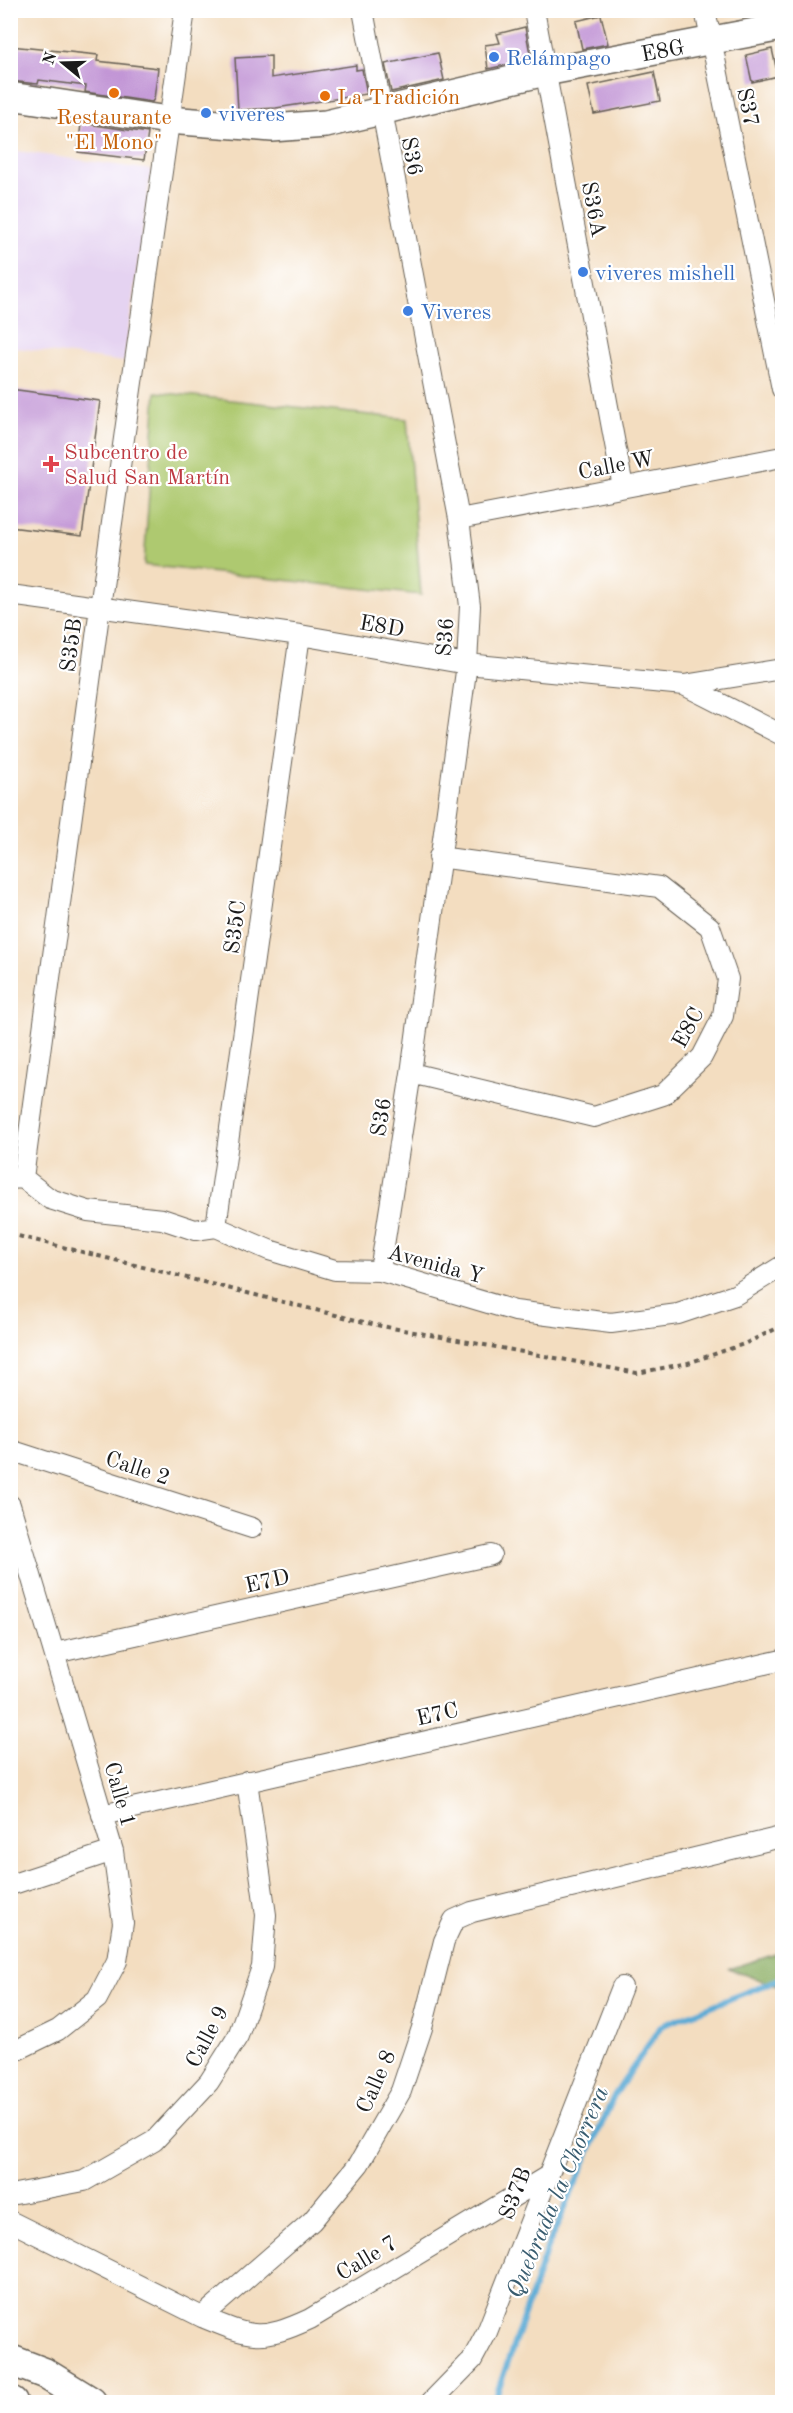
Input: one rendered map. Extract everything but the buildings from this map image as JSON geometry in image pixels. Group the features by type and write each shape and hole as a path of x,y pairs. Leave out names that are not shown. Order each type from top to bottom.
{"main road":[{"path":"10,2360 44,2373 91,2403"}],"street":[{"name":"S35B","path":"17,1179 185,10"},
{"name":"S36","path":"363,10 380,112 459,519 470,606 467,664 411,1073 380,1271"},
{"name":"S36A","path":"534,10 623,487"},
{"name":"S37","path":"705,10 783,389"},
{"name":"E8G","path":"10,96 168,120 272,128 326,123 545,72 783,27"},
{"name":"Calle W","path":"459,519 783,457"},
{"name":"E8D","path":"10,595 300,635 467,664 684,685 783,669"},
{"name":"S35C","path":"216,1227 300,635"},
{"path":"684,685 783,735"},
{"name":"E8C","path":"411,1073 594,1117 663,1095 702,1057 723,1016 728,979 710,927 659,887 439,857"},
{"name":"Avenida Y","path":"17,1179 50,1199 88,1211 162,1219 195,1230 216,1227 269,1250 335,1270 380,1271 515,1311 610,1323 678,1314 735,1295 783,1266"},
{"name":"Calle 2","path":"10,1450 252,1528"},
{"name":"Calle 1","path":"10,1505 112,1851 123,1923 117,1961 97,1999 58,2030 10,2050"},
{"name":"E7D","path":"55,1653 491,1555"},
{"name":"E7C","path":"102,1815 783,1660"},
{"name":"Calle 9","path":"10,2195 84,2181 154,2140 209,2082 238,2036 262,1967 266,1915 247,1781"},
{"name":"Calle 8","path":"202,2317 312,2221 359,2164 401,2091 422,2028 444,1941 454,1920 472,1912 777,1838"},
{"path":"10,1885 112,1851"},
{"name":"S37B","path":"431,2403 478,2351 622,1987"},
{"name":"Calle 7","path":"202,2317 241,2333 259,2336 281,2332 310,2319 546,2176"},
{"path":"10,2221 202,2317"}],"path":[{"path":"10,1234 376,1325 637,1373 688,1363 744,1344 783,1326"}],"shaded area":[{"path":"17,151 151,170 124,362 11,347 10,195"}],"green space":[{"path":"156,392 407,419 421,595 144,565"},
{"path":"782,1952 782,1988 729,1969"}],"waterway":[{"name":"Quebrada la Chorrera","path":"494,2402 547,2248 614,2096 661,2026 782,1978"}],"place":[{"name":"Relámpago","path":"494,57"},
{"name":"Restaurante \"El Mono\"","path":"114,93"},
{"name":"La Tradición","path":"325,96"},
{"name":"viveres","path":"206,113"},
{"name":"viveres mishell","path":"583,272"},
{"name":"Viveres","path":"408,311"},
{"name":"Subcentro de Salud San Martín","path":"51,464"}]}
